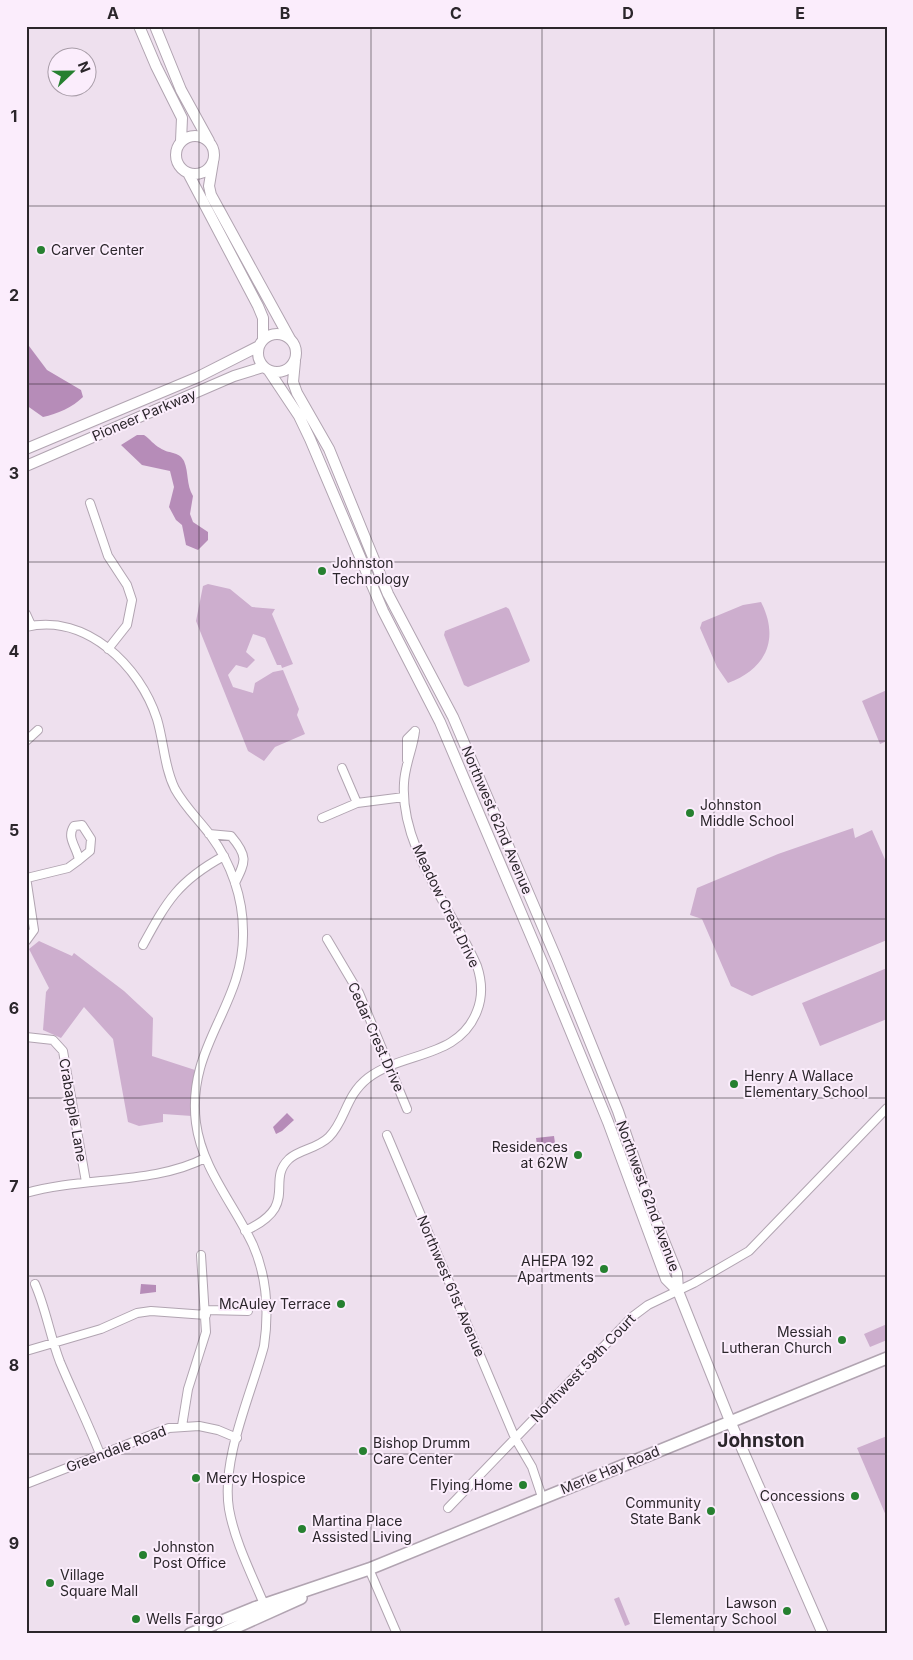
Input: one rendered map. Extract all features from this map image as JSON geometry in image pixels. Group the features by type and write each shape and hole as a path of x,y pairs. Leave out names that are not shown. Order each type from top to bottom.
{"main road":[{"name":"Merle Hay Road","path":"190,1634 266,1609 369,1569 887,1358"},
{"name":"Merle Hay Road","path":"221,1634 266,1609"}],"street":[{"path":"139,26 156,66 182,118 181,141 177,147 177,162 188,173 263,318 259,361 266,369 284,371 295,360 296,353 211,195 209,186 213,162 213,147 181,90 155,26"},
{"path":"181,141 195,135 209,141"},
{"path":"188,173 202,173 213,162"},
{"path":"261,343 276,334 290,339"},
{"name":"Pioneer Parkway","path":"26,449 198,377 261,343"},
{"name":"Northwest 62nd Avenue","path":"295,360 293,382 297,393 329,449 388,594 453,717 558,964 618,1111 652,1211 677,1273 678,1291 730,1421 823,1634"},
{"name":"Pioneer Parkway","path":"26,466 234,376 266,369"},
{"name":"Northwest 62nd Avenue","path":"266,369 299,416 383,611 440,722 608,1122 666,1279 678,1291"},
{"path":"90,503 108,556 127,585 132,600 127,625 108,649"},
{"path":"26,614 29,626 46,624 82,632 108,649 127,666 145,691 157,719 165,762 174,786 188,809 210,834 224,856 235,883 242,915 240,965 232,995 204,1051 196,1081 196,1124 205,1158 253,1245 263,1276 267,1319 264,1344 228,1474 229,1509 236,1536 266,1609"},
{"path":"26,741 38,730"},
{"name":"Meadow Crest Drive","path":"245,1231 267,1219 275,1210 280,1198 282,1168 289,1159 313,1149 330,1136 337,1127 349,1098 358,1087 369,1077 389,1066 438,1050 456,1040 464,1033 475,1016 481,996 480,975 474,959 413,840 404,797 407,760"},
{"path":"342,768 357,803"},
{"path":"322,818 357,803 404,797"},
{"path":"210,834 231,836 243,850 244,865 235,883"},
{"path":"143,945 177,890 197,871 224,856"},
{"path":"26,941 34,930 27,878 68,868 79,860"},
{"name":"Cedar Crest Drive","path":"327,939 359,993 407,1109"},
{"name":"Crabapple Lane","path":"26,1037 53,1040 63,1051 86,1182"},
{"name":"Northwest 59th Court","path":"448,1508 632,1317 648,1305 678,1291 749,1251 887,1108"},
{"name":"Northwest 61st Avenue","path":"387,1135 516,1438 532,1467 542,1497"},
{"path":"26,1193 86,1182 169,1171 205,1158"},
{"path":"182,1426 188,1389 203,1344 206,1313 201,1255"},
{"path":"35,1284 45,1307 54,1343 100,1454"},
{"path":"26,1351 101,1328 137,1313 151,1311 206,1313 248,1311"},
{"name":"Greendale Road","path":"26,1484 152,1433 182,1426 212,1428 237,1438"},
{"path":"369,1569 397,1634"}],"shaded area":[{"path":"26,342 47,370 81,390 83,397 64,410 43,417 26,405"},
{"path":"137,435 144,435 158,447 176,454 184,461 189,487 193,496 190,514 193,522 208,532 208,540 198,550 186,545 182,525 176,520 169,507 174,487 170,471 142,465 121,445"},
{"path":"208,584 230,589 252,607 275,609 272,614 293,664 282,668 281,665 277,665 265,638 253,634 246,652 255,660 247,668 236,665 228,675 233,687 253,693 255,683 273,672 283,670 299,709 297,715 305,734 275,747 264,761 248,751 196,621 203,586"},
{"path":"761,602 767,616 769,628 769,640 766,651 752,670 728,683 717,667 700,628 702,622 743,605"},
{"path":"506,607 509,609 530,660 529,662 468,687 464,685 444,635 445,631"},
{"path":"887,690 887,741 880,744 862,701"},
{"path":"853,828 855,838 872,830 887,864 887,940 752,996 731,986 702,919 690,915 697,888 778,854"},
{"path":"39,941 72,956 74,953 124,991 153,1018 152,1056 195,1070 191,1094 192,1116 163,1114 163,1122 139,1126 128,1122 113,1039 84,1007 61,1038 43,1030 46,992 49,988 29,949"},
{"path":"887,968 887,1019 820,1046 802,1003"},
{"path":"287,1113 294,1120 276,1134 273,1127"},
{"path":"554,1136 555,1143 537,1145 536,1138"},
{"path":"141,1284 156,1285 156,1292 140,1294"},
{"path":"887,1324 887,1340 870,1347 864,1334"},
{"path":"887,1436 887,1518 857,1448"},
{"path":"619,1597 630,1624 625,1626 614,1599"}],"place":[{"name":"Carver Center","path":"41,250"},
{"name":"Johnston Technology","path":"322,571"},
{"name":"Johnston Middle School","path":"690,813"},
{"name":"Henry A Wallace Elementary School","path":"734,1084"},
{"name":"Residences at 62W","path":"578,1155"},
{"name":"AHEPA 192 Apartments","path":"604,1269"},
{"name":"McAuley Terrace","path":"341,1304"},
{"name":"Messiah Lutheran Church","path":"842,1340"},
{"name":"Bishop Drumm Care Center","path":"363,1451"},
{"name":"Mercy Hospice","path":"196,1478"},
{"name":"Flying Home","path":"523,1485"},
{"name":"Concessions","path":"855,1496"},
{"name":"Community State Bank","path":"711,1511"},
{"name":"Martina Place Assisted Living","path":"302,1529"},
{"name":"Johnston Post Office","path":"143,1555"},
{"name":"Village Square Mall","path":"50,1583"},
{"name":"Lawson Elementary School","path":"787,1611"},
{"name":"Wells Fargo","path":"136,1619"}],"district":[{"name":"Johnston","path":"761,1440"}]}
